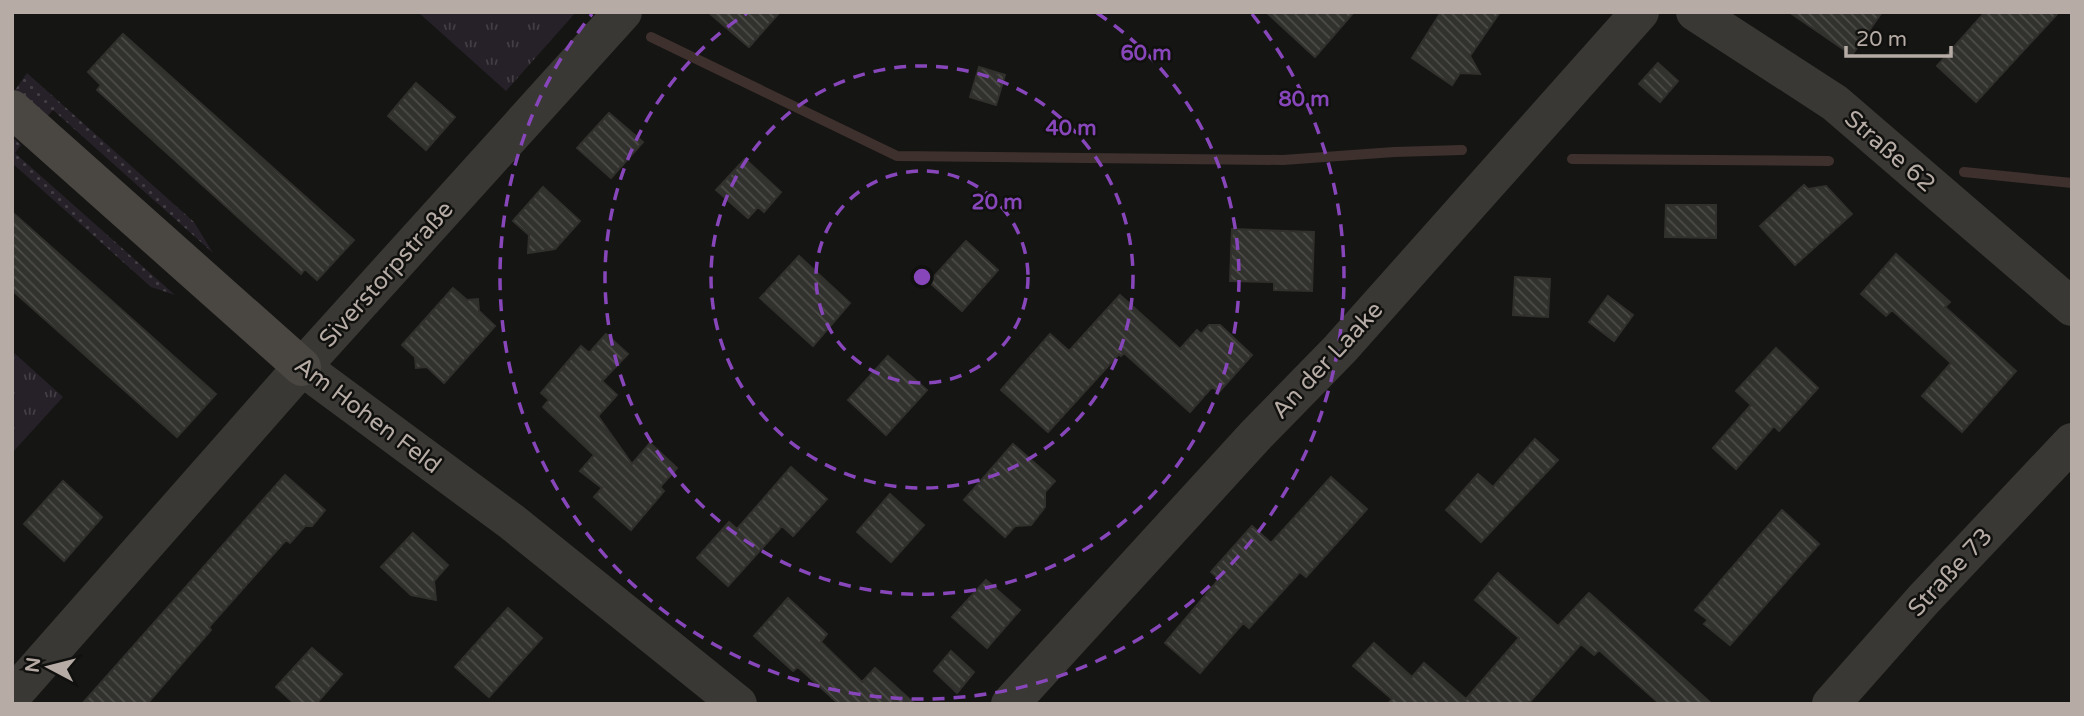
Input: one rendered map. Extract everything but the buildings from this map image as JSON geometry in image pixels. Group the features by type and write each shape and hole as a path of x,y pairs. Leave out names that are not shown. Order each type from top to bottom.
{"street":[{"name":"Siverstorpstraße","path":"12,696 302,366 623,12"},
{"name":"An der Laake","path":"1010,704 1217,477 1340,349 1640,12"},
{"name":"Straße 62","path":"1695,12 1835,103 2072,307"},
{"name":"Am Hohen Feld","path":"12,109 302,366 512,522 738,704"},
{"name":"Straße 73","path":"1831,704 1923,600 2072,442"}],"green space":[{"path":"418,12 576,12 506,91"},
{"path":"27,73 194,222 213,253 53,110 46,118 15,90"},
{"path":"15,139 21,145 15,153 175,295 151,287 12,163 12,142"},
{"path":"12,351 63,397 12,453"}],"waterway":[{"path":"651,37 897,156 1283,160 1462,150"},
{"path":"1572,159 1829,161"},
{"path":"1964,172 2072,183"}]}
